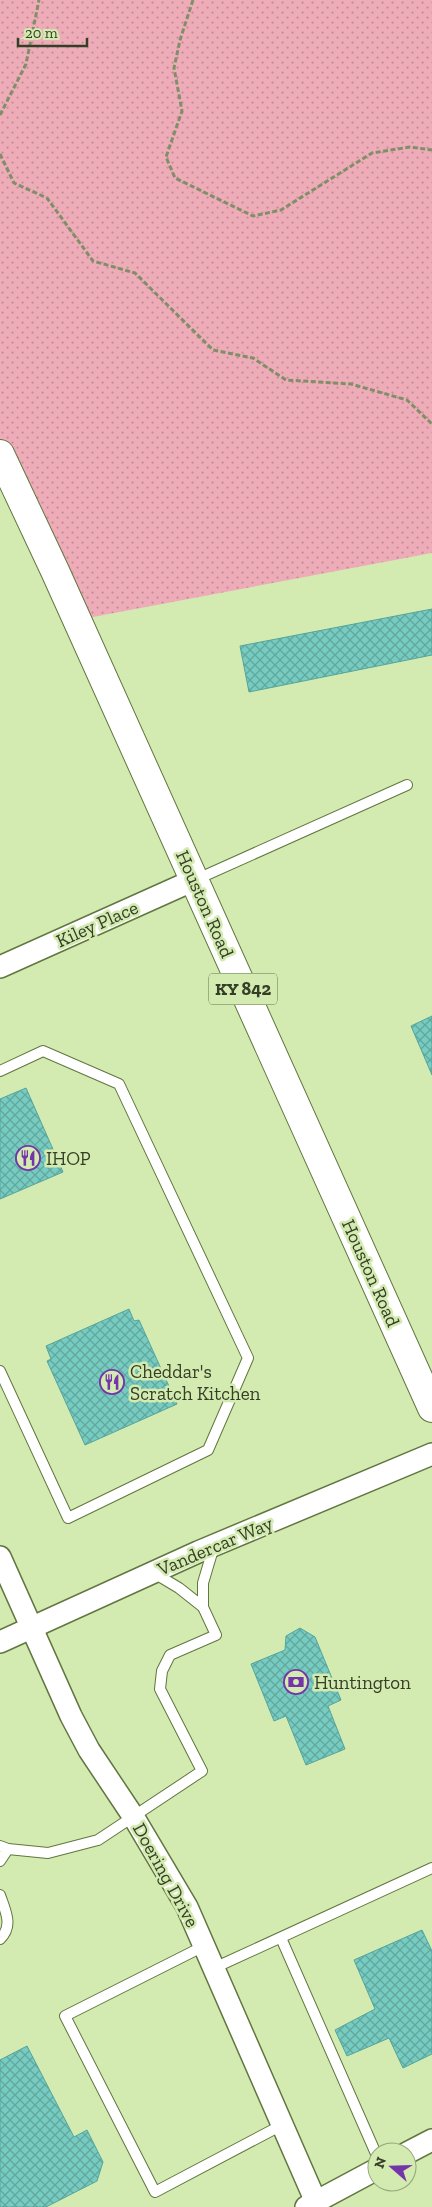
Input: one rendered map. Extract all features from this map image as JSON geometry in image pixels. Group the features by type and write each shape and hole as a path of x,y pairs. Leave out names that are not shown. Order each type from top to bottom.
{"main road":[{"name":"Houston Road","path":"0,454 55,571 432,1408"}],"street":[{"name":"Kiley Place","path":"0,967 194,880"},
{"name":"Vandercar Way","path":"0,1642 214,1546 432,1454"},
{"name":"Doering Drive","path":"0,1556 71,1716 89,1750 133,1816 174,1883 214,1968 282,2125 311,2204"},
{"path":"417,2148 432,2140"},
{"path":"311,2204 367,2174"}],"lane":[{"path":"194,880 407,785"},
{"path":"0,1070 43,1051 120,1084 248,1358 208,1450 68,1518 0,1371"},
{"path":"0,1861 4,1847 48,1853 98,1840 202,1771 160,1689 162,1670 170,1655 216,1635 203,1607 203,1583 214,1546"},
{"path":"154,1573 179,1588 203,1607"},
{"path":"214,1968 432,1868"},
{"path":"0,1895 9,1921 4,1936 0,1939"},
{"path":"281,1938 371,2142"},
{"path":"204,1946 65,2016 155,2192 282,2125"}],"path":[{"path":"0,115 26,64 39,0"},
{"path":"193,0 180,40 174,68 182,112 166,157 175,178 253,216 281,210 372,153 410,147 432,150"},
{"path":"0,154 14,183 47,198 93,261 135,273 213,350 254,358 286,380 351,384 407,400 432,424"}],"shaded area":[{"path":"0,0 432,0 432,553 77,620 0,454"}],"building":[{"path":"432,609 432,655 249,692 240,646"},
{"path":"432,1016 432,1075 411,1026"},
{"name":"IHOP","path":"26,1088 63,1172 0,1199 0,1099"},
{"name":"Cheddar's Scratch Kitchen","path":"129,1309 134,1321 139,1320 177,1404 85,1445 47,1361 51,1359 46,1346"},
{"name":"Huntington","path":"300,1628 315,1637 341,1700 328,1706 345,1749 306,1765 286,1716 274,1721 251,1664 285,1650 286,1636"},
{"path":"422,1930 432,1951 432,2054 403,2068 389,2038 347,2056 335,2030 375,2009 354,1960"},
{"path":"27,2046 74,2137 87,2130 103,2162 97,2181 46,2207 0,2207 0,2060"}],"place":[{"name":"IHOP","path":"28,1158"},
{"name":"Cheddar's Scratch Kitchen","path":"112,1382"},
{"name":"Huntington","path":"296,1682"}]}
